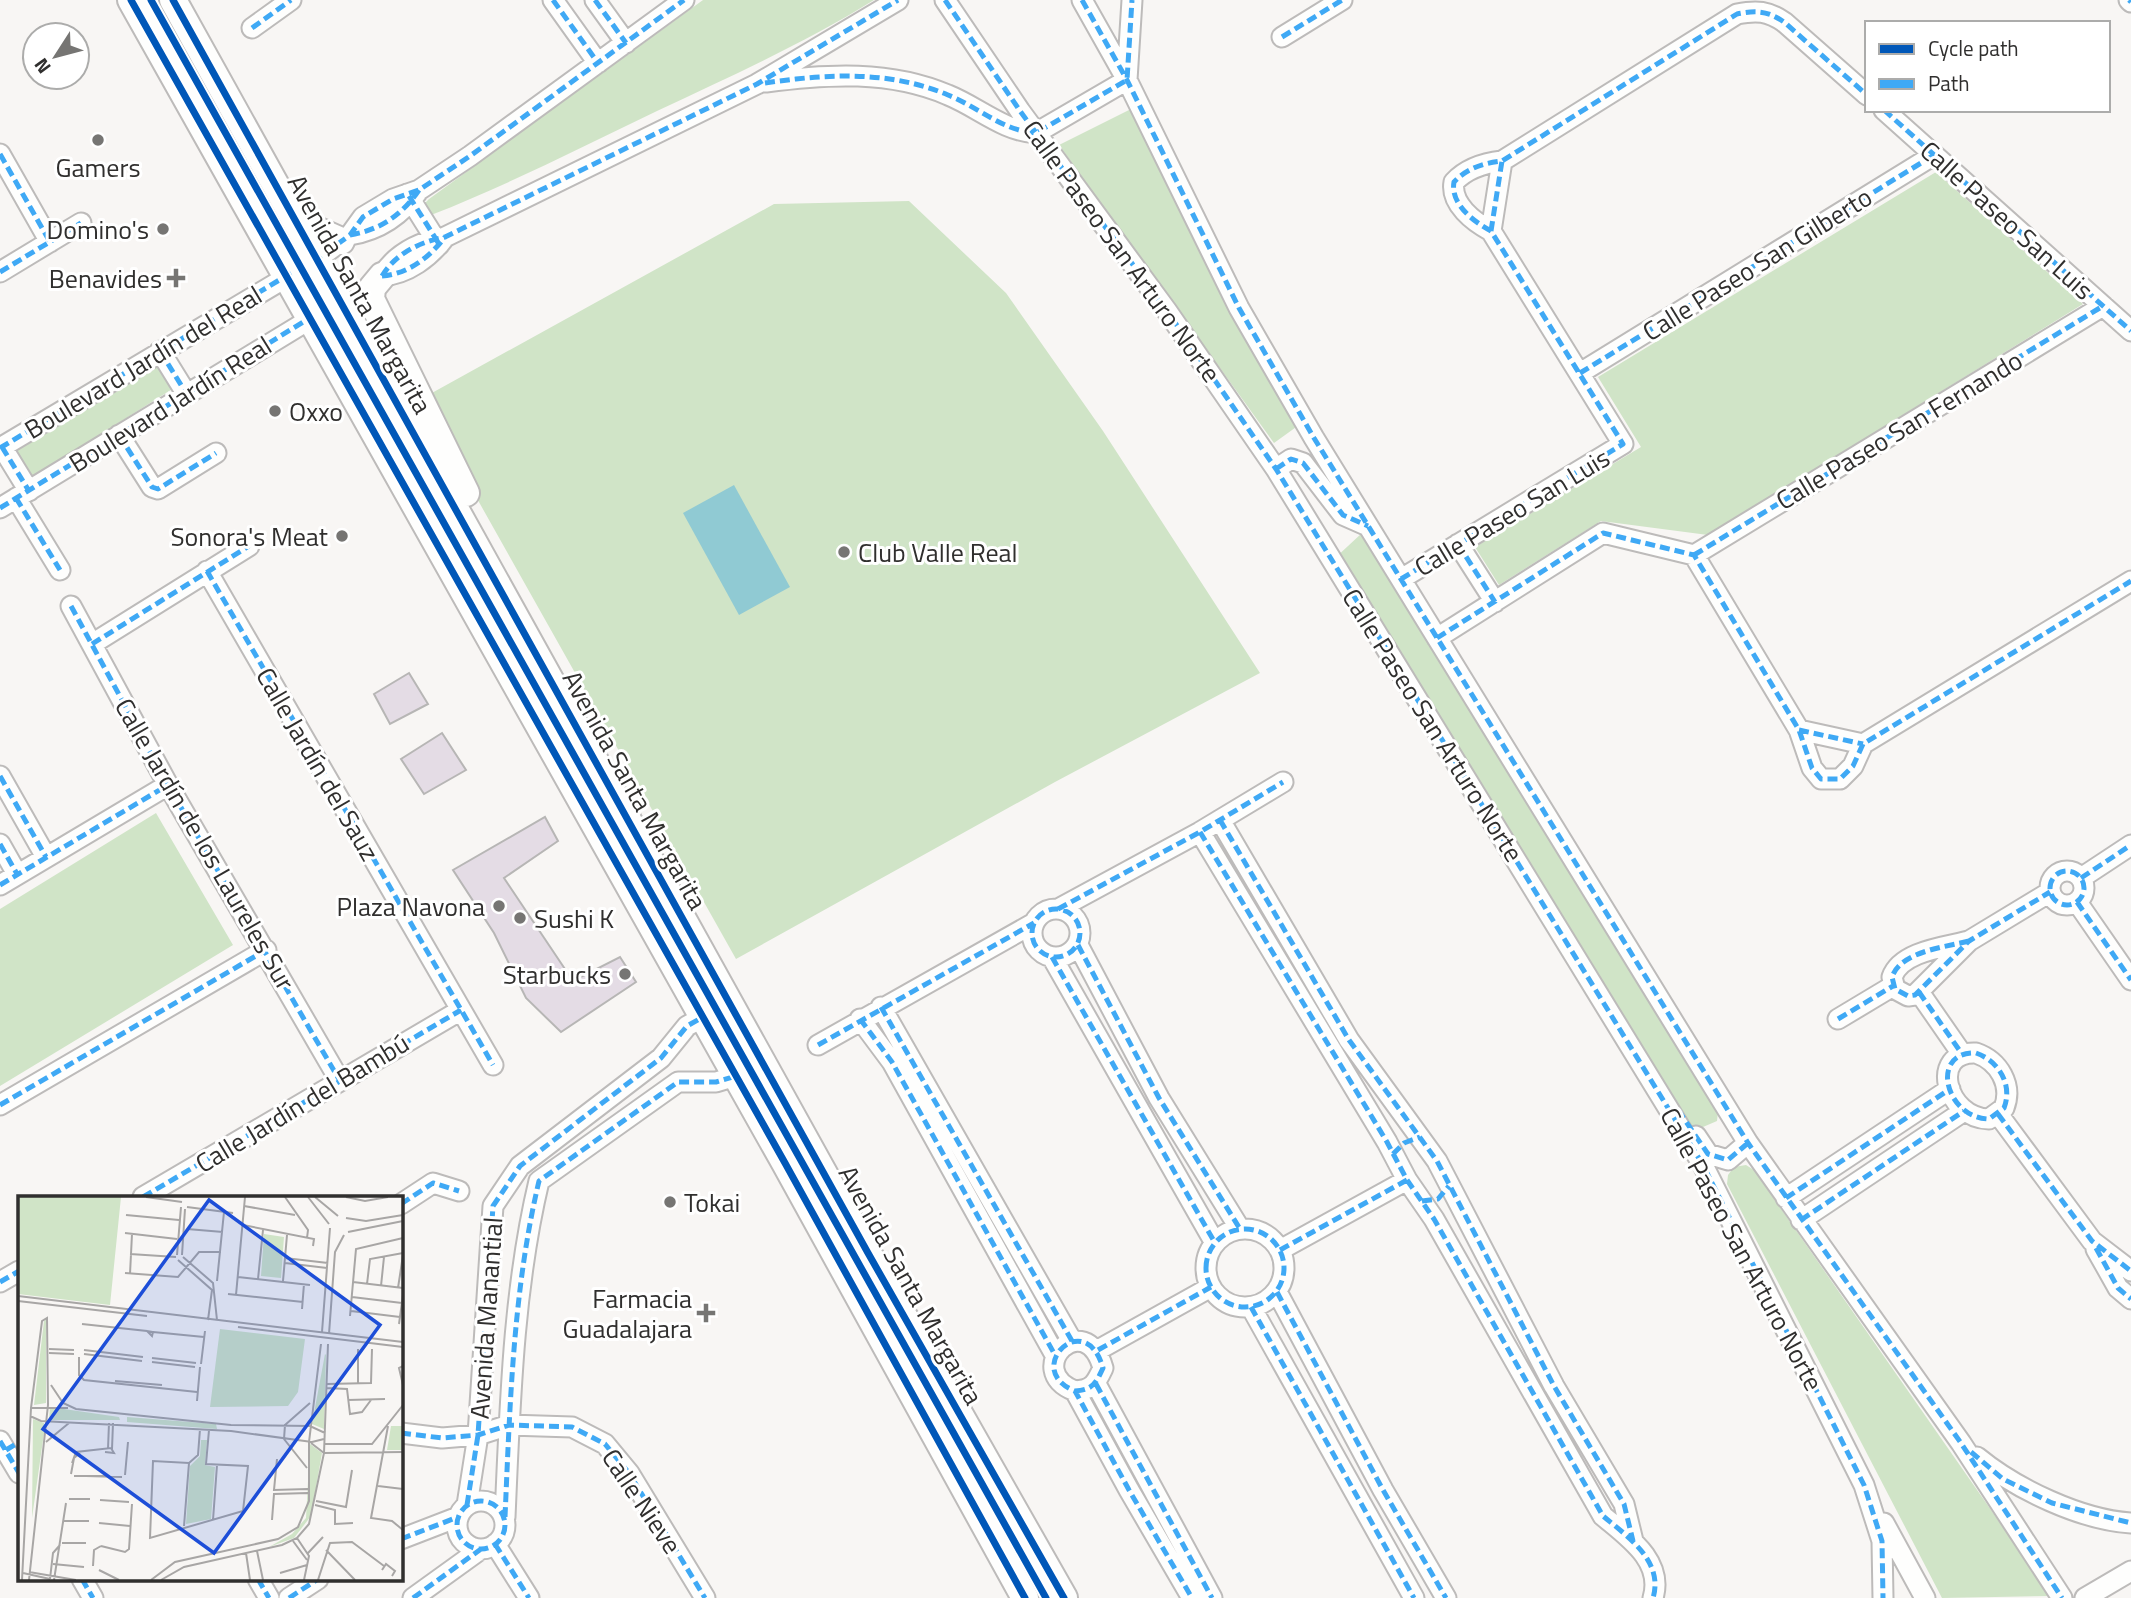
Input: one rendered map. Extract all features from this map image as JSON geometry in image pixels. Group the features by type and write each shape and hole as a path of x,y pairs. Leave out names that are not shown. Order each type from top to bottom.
{"main road":[{"name":"Avenida Santa Margarita","path":"131,0 785,1163 1025,1598"},
{"path":"161,0 203,57"},
{"name":"Avenida Santa Margarita","path":"173,0 868,1254 1064,1598"},
{"path":"296,221 346,238"},
{"path":"382,276 372,288 371,299 478,518 483,558"},
{"path":"426,527 440,538 475,590 482,593 498,586"},
{"path":"703,1017 712,1015 731,1022 786,1104"},
{"path":"785,1163 804,1182 846,1254 857,1259 868,1254"}],"street":[{"path":"252,28 291,0"},
{"path":"553,0 597,63"},
{"path":"595,0 626,43"},
{"name":"Boulevard Jardín del Real","path":"1,448 317,259 346,238 363,218 413,195 684,0"},
{"path":"382,276 391,261 426,241 440,240 757,84 898,0"},
{"name":"Calle Paseo San Arturo Norte","path":"945,0 1036,133 1167,311 1276,469 1658,1091 1703,1165 1742,1237 1864,1485 1925,1598"},
{"name":"Calle Paseo San Arturo Norte","path":"1083,0 1128,80 1240,307 1368,526 1748,1143 1961,1443 2062,1598"},
{"path":"757,84 839,75 890,80 945,93 1004,126 1036,133 1128,80 1132,0"},
{"path":"1282,37 1342,0"},
{"name":"Calle Paseo San Luis","path":"1401,579 1623,444 1491,231 1472,220 1453,187 1459,177 1483,163 1502,161 1737,14 1770,13 1784,22 1865,93"},
{"name":"Calle Paseo San Luis","path":"1886,112 2131,331"},
{"path":"0,155 50,242"},
{"name":"Calle Paseo San Gilberto","path":"1580,373 1934,156"},
{"path":"1491,231 1502,161"},
{"path":"413,195 440,240"},
{"path":"0,272 81,223"},
{"name":"Boulevard Jardín Real","path":"15,499 340,301"},
{"name":"Calle Paseo San Fernando","path":"1694,555 2103,306"},
{"path":"160,351 186,393"},
{"path":"119,435 152,487 158,489 216,453"},
{"path":"1,448 15,499 60,570"},
{"path":"1276,469 1292,459 1303,463 1343,515 1368,526"},
{"path":"1437,638 1603,533 1694,555 1799,730 1812,768 1821,779 1840,779 1853,766 1863,744 2131,581"},
{"path":"1458,544 1495,602"},
{"path":"92,643 249,546"},
{"name":"Calle Jardín del Sauz","path":"207,571 494,1065"},
{"name":"Calle Jardín de los Laureles Sur","path":"71,606 168,785 340,1081"},
{"path":"1799,730 1863,744"},
{"path":"0,776 46,857"},
{"path":"818,1045 881,1007 1034,923 1040,915 1058,909 1200,832 1283,782"},
{"path":"0,885 168,785"},
{"path":"1220,820 1349,1040 1437,1161 1554,1386 1624,1504 1633,1541"},
{"path":"1200,832 1422,1201 1603,1516 1633,1541 1650,1562 1657,1584 1653,1598"},
{"path":"0,844 17,874"},
{"path":"2081,878 2131,845"},
{"path":"2063,871 2076,873 2081,878 2084,891 2077,902 2064,905 2053,898 2050,892 2052,879 2063,871"},
{"path":"1894,986 1908,996 1919,992 1969,942 2050,892"},
{"path":"2077,902 2131,980"},
{"path":"1058,909 1070,913 1077,922 1080,933 1078,945 1159,1098 1240,1229"},
{"path":"1034,923 1032,934 1035,944 1052,957 1137,1111 1215,1243"},
{"path":"1894,986 1894,970 1903,963 1928,951 1969,942"},
{"path":"1052,957 1067,955 1078,945"},
{"path":"0,1105 266,950"},
{"path":"1838,1019 1894,986"},
{"path":"1919,992 1962,1054"},
{"path":"881,1007 1072,1341"},
{"name":"Calle Jardín del Bambú","path":"146,1196 461,1010"},
{"path":"1314,1020 1332,1010"},
{"name":"Avenida Manantial","path":"463,1511 478,1435 493,1206 520,1166 661,1058 687,1026 703,1017"},
{"path":"860,1019 892,1062 1055,1355 1053,1366 1056,1378 1064,1387 1075,1391 1086,1390 1096,1384 1103,1368 1098,1350 1086,1342 1072,1341 1055,1355"},
{"path":"1962,1054 1983,1055 1999,1069 2008,1091 2004,1108 1998,1114 1979,1119 1958,1106 1950,1089 1948,1069 1962,1054"},
{"name":"Avenida Manantial","path":"505,1517 509,1425 525,1241 539,1181 678,1082 716,1082 736,1076"},
{"path":"1786,1198 1950,1089"},
{"path":"1658,1091 1669,1097 1708,1154 1728,1160 1748,1143"},
{"path":"1137,1111 1159,1098"},
{"path":"1801,1220 1964,1111"},
{"path":"1998,1114 2092,1241 2118,1288 2131,1299"},
{"path":"1393,1154 1404,1143 1420,1138"},
{"path":"551,1141 567,1159"},
{"path":"1280,1250 1407,1180"},
{"path":"402,1203 433,1183 459,1191"},
{"path":"1422,1201 1438,1199 1449,1186"},
{"path":"971,1203 988,1193"},
{"path":"1240,1229 1263,1233 1280,1250 1284,1271 1277,1292 1265,1302 1251,1307 1228,1303 1211,1287 1206,1272 1208,1257 1215,1243 1226,1234 1240,1229"},
{"path":"2092,1241 2131,1271"},
{"path":"1098,1350 1211,1287"},
{"path":"1277,1292 1383,1490 1446,1598"},
{"path":"1251,1307 1414,1598"},
{"path":"1096,1384 1193,1587"},
{"path":"1535,1396 1554,1386"},
{"path":"1075,1391 1129,1490 1193,1587 1212,1598"},
{"name":"Calle Nieve","path":"402,1433 442,1438 478,1435 509,1425 572,1427 606,1444 629,1473 705,1598"},
{"name":"Calle Paseo San Arturo Norte","path":"1961,1443 2003,1479 2052,1503 2131,1523"},
{"path":"8,1445 18,1471"},
{"name":"Calle Paseo San Arturo Norte","path":"1864,1485 1882,1542 1883,1598"},
{"path":"1361,1503 1383,1490"},
{"path":"402,1539 482,1500 496,1505 505,1517 505,1532 488,1547 412,1598"},
{"path":"463,1511 458,1532 467,1544 488,1547 529,1598"},
{"path":"2085,1598 2131,1572"},
{"path":"83,1580 93,1598"},
{"path":"259,1580 269,1598"},
{"path":"289,1598 316,1580"}],"green space":[{"path":"703,0 874,0 767,58 517,178 431,215 423,205 429,199"},
{"path":"1131,109 1299,425 1274,443 1059,145"},
{"path":"1936,172 2083,304 1708,535 1601,521 1499,585 1475,547 1641,447 1598,377"},
{"name":"Club Valle Real","path":"909,201 1006,293 1103,431 1260,673 1055,782 736,959 421,399 774,204"},
{"path":"159,362 174,388 31,478 14,451"},
{"path":"1362,533 1718,1112 1717,1121 1689,1133 1334,559"},
{"path":"156,813 233,945 0,1086 0,909"},
{"path":"1746,1165 1754,1170 2051,1596 1942,1598 1727,1184 1728,1175 1734,1167"}],"water":[{"path":"734,485 790,587 739,615 683,513"}],"building":[{"path":"409,673 428,704 390,724 374,694"},
{"path":"442,733 466,770 424,794 401,759"},
{"name":"Plaza Navona","path":"545,817 558,841 504,878 573,981 620,957 636,982 561,1032 526,998 494,933 453,870"}],"marked path":[{"path":"252,28 291,0"},
{"path":"553,0 598,63"},
{"path":"595,0 626,43"},
{"path":"313,262 350,235 363,217 393,199 419,190 470,156 684,0"},
{"path":"382,276 394,261 409,250 445,237 757,84 898,0"},
{"path":"945,0 1020,111 1167,311 1276,469 1703,1165 1864,1485 1882,1541 1883,1598"},
{"path":"1082,0 1127,80 1239,308 1314,438 1748,1143 1961,1443 2062,1598"},
{"path":"765,83 834,76 903,81 948,95 1013,128 1036,133 1127,80 1132,0"},
{"path":"1282,37 1342,0"},
{"path":"1401,579 1623,444 1491,231 1477,223 1459,205 1454,182 1476,167 1502,161 1737,14 1762,12 1778,18 1865,93"},
{"path":"1886,112 2131,331"},
{"path":"0,154 50,242"},
{"path":"1580,373 1934,155"},
{"path":"1491,231 1502,161"},
{"path":"350,235 389,220 398,214 419,190"},
{"path":"409,196 439,244"},
{"path":"0,272 81,223"},
{"path":"382,276 401,272 418,263 445,237"},
{"path":"0,448 291,273"},
{"path":"1694,555 2103,306"},
{"path":"0,508 313,316"},
{"path":"160,351 186,393"},
{"path":"119,435 152,487 158,489 216,453"},
{"path":"2,447 29,491"},
{"path":"1276,469 1291,459 1303,463 1343,515 1368,526"},
{"path":"16,498 60,570"},
{"path":"1437,638 1603,533 1694,555 1799,730 1812,768 1821,779 1840,779 1853,766 1863,744 2131,581"},
{"path":"1458,544 1495,602"},
{"path":"92,644 249,546"},
{"path":"207,571 493,1065"},
{"path":"71,606 168,785 340,1081"},
{"path":"1799,730 1863,744"},
{"path":"0,776 46,857"},
{"path":"1058,909 1200,832 1283,782"},
{"path":"0,885 168,785"},
{"path":"1220,820 1349,1040 1437,1161 1554,1386 1624,1504 1633,1541"},
{"path":"1200,832 1387,1142 1407,1180 1434,1219 1603,1516 1633,1541 1649,1561 1655,1585 1653,1598"},
{"path":"0,844 17,874"},
{"path":"2081,878 2131,845"},
{"path":"2067,871 2079,876 2084,888 2079,900 2067,905 2055,900 2050,888 2055,876 2067,871"},
{"path":"1969,941 1925,951 1905,961 1892,977 1895,989 1908,996 1915,995 1969,941 2050,892"},
{"path":"2077,902 2131,980"},
{"path":"1056,909 1073,916 1080,933 1073,950 1056,957 1039,950 1032,933 1039,916 1056,909"},
{"path":"818,1045 1034,923"},
{"path":"1078,945 1159,1098 1240,1229"},
{"path":"0,1105 266,950"},
{"path":"1052,957 1215,1243"},
{"path":"1838,1019 1893,986"},
{"path":"1919,992 1962,1054"},
{"path":"881,1007 1072,1341"},
{"path":"145,1196 461,1010"},
{"path":"467,1505 478,1435 493,1206 520,1166 661,1058 687,1026 703,1017"},
{"path":"860,1019 892,1062 1055,1355"},
{"path":"1976,1053 1997,1068 2007,1091 2004,1108 1989,1119 1974,1116 1962,1108 1948,1085 1952,1062 1961,1055 1976,1053"},
{"path":"505,1517 518,1306 539,1181 678,1082 716,1082 736,1076"},
{"path":"1786,1198 1950,1089"},
{"path":"1678,1110 1708,1154 1728,1160 1748,1143"},
{"path":"1801,1220 1964,1111"},
{"path":"1998,1114 2092,1241 2131,1271"},
{"path":"1393,1154 1404,1143 1420,1137"},
{"path":"1280,1250 1407,1180"},
{"path":"402,1203 433,1183 459,1191"},
{"path":"1422,1201 1438,1199 1449,1186"},
{"path":"1245,1229 1260,1232 1273,1240 1281,1253 1284,1268 1281,1283 1273,1296 1260,1304 1245,1307 1230,1304 1217,1296 1209,1283 1206,1268 1209,1253 1217,1240 1230,1232 1245,1229"},
{"path":"2096,1248 2118,1288 2131,1299"},
{"path":"0,1282 18,1272"},
{"path":"1098,1350 1211,1287"},
{"path":"1277,1292 1383,1490 1446,1598"},
{"path":"1251,1307 1414,1598"},
{"path":"1075,1391 1093,1385 1103,1368 1094,1350 1083,1342 1072,1342 1062,1348 1055,1358 1054,1370 1060,1381 1075,1391 1192,1598"},
{"path":"1096,1384 1212,1598"},
{"path":"402,1433 442,1438 478,1435 509,1425 572,1427 605,1444 629,1473 705,1598"},
{"path":"0,1441 18,1471"},
{"path":"6,1450 18,1443"},
{"path":"1971,1452 2003,1479 2052,1503 2131,1523"},
{"path":"481,1501 498,1508 505,1525 498,1542 481,1549 464,1542 457,1525 464,1508 481,1501"},
{"path":"402,1539 458,1517"},
{"path":"495,1544 529,1598"},
{"path":"413,1598 481,1549"},
{"path":"83,1580 93,1598"},
{"path":"259,1580 269,1598"},
{"path":"289,1598 316,1580"}],"cycle path":[{"path":"131,0 785,1163 1025,1598"},
{"path":"151,0 1046,1598"},
{"path":"173,0 868,1253 1064,1598"}],"place":[{"name":"Gamers","path":"98,140"},
{"name":"Domino's","path":"163,229"},
{"name":"Benavides","path":"176,278"},
{"name":"Oxxo","path":"275,411"},
{"name":"Sonora's Meat","path":"342,536"},
{"name":"Club Valle Real","path":"844,552"},
{"name":"Plaza Navona","path":"499,906"},
{"name":"Sushi K","path":"520,918"},
{"name":"Starbucks","path":"625,974"},
{"name":"Tokai","path":"670,1202"},
{"name":"Farmacia Guadalajara","path":"706,1313"}]}
